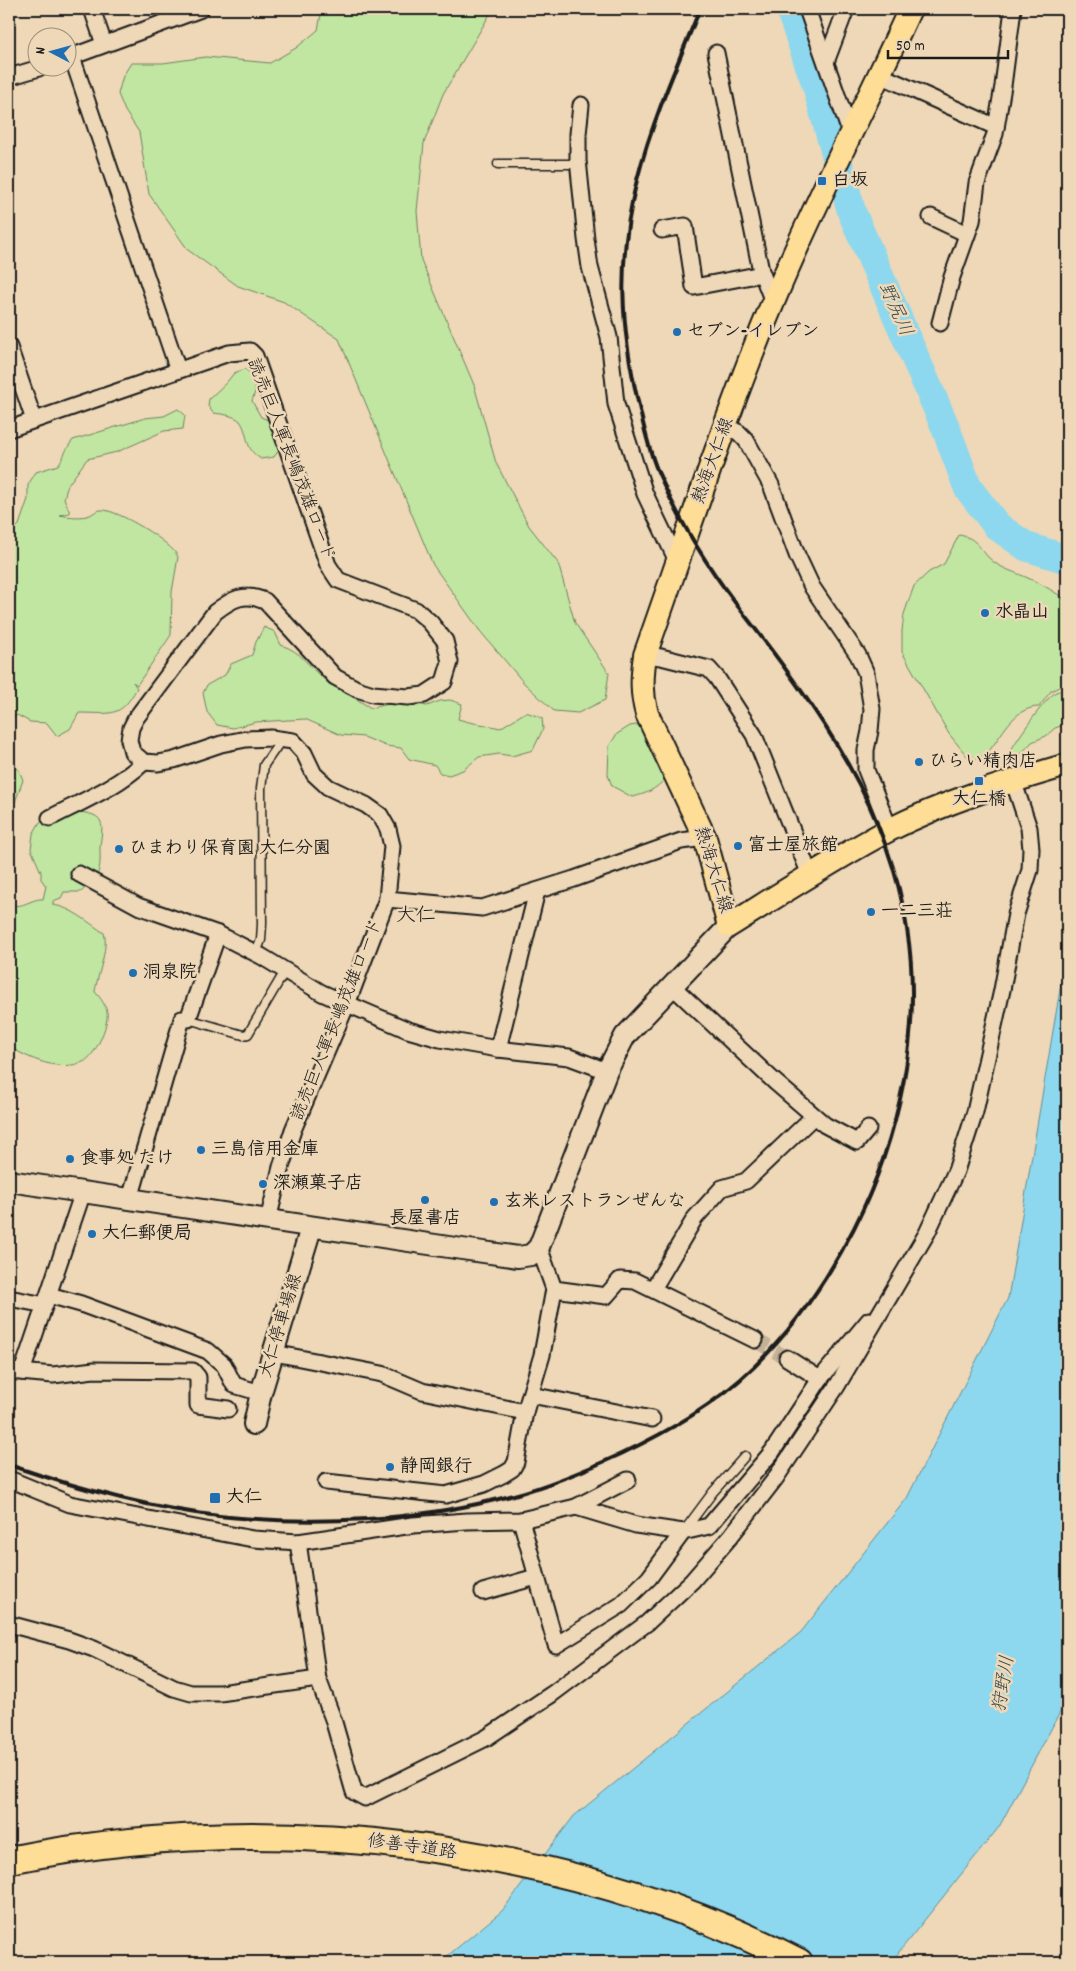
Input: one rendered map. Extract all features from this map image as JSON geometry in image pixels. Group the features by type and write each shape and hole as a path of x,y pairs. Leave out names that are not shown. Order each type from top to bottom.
{"highway":[{"name":"修善寺道路","path":"9,1860 75,1849 160,1839 207,1837 347,1840 441,1850 518,1864 593,1882 662,1904 718,1925 799,1962"}],"main road":[{"name":"熱海大仁線","path":"729,926 705,838 647,714 642,697 644,655 773,302 910,9"},
{"path":"9,1180 311,1228 518,1257 531,1255 540,1247 607,1071 625,1036 729,926 847,852 890,830 958,800 1067,765"},
{"name":"大仁停車場線","path":"254,1424 261,1392 311,1228"}],"street":[{"path":"92,9 104,44"},
{"path":"78,55 201,9"},
{"path":"807,9 826,62 849,139"},
{"path":"826,62 846,9"},
{"path":"940,323 952,277 972,221 977,183 996,128 1013,9"},
{"path":"716,53 762,274 773,302"},
{"path":"9,77 28,71"},
{"path":"880,75 996,128"},
{"path":"77,78 178,370"},
{"path":"581,105 578,134 579,164 586,238 590,267 609,337 616,404 626,442 645,494 678,563"},
{"path":"931,217 968,234"},
{"path":"662,230 685,226 694,287 762,274"},
{"path":"9,347 34,420"},
{"name":"読売巨人軍長嶋茂雄ロード","path":"9,429 229,353 250,351 255,356 328,565 338,580 416,610 430,622 445,641 450,662 444,682 424,695 391,697 358,690 335,677 265,601 252,596 238,598 228,602 215,612 136,718 131,728 129,740 132,752 144,762 158,763 174,760 221,744 246,739 293,741 304,753 314,774 328,787 366,805 380,815 388,829 392,846 386,899 347,1004 293,1130 281,1167 268,1220"},
{"path":"726,428 738,432 746,440 771,485 797,555 812,587 858,656 866,673 872,709 866,750 866,770 890,830"},
{"path":"644,655 662,657 709,669 717,678 754,736 810,875"},
{"path":"50,818 96,795 130,775 144,762"},
{"path":"298,1542 318,1679 333,1719 354,1792 365,1798 421,1772 486,1738 527,1711 647,1624 692,1581 730,1537 775,1479 838,1386 918,1249 947,1193 962,1157 975,1112 1002,990 1016,914 1030,870 1029,828 1014,782"},
{"path":"386,899 482,908 681,841 705,838"},
{"path":"79,874 138,906 218,934 256,953 322,992 408,1030 440,1039 568,1058 607,1071"},
{"path":"498,1049 537,891"},
{"path":"130,1199 182,1019 188,1018 218,934"},
{"path":"672,986 824,1125 857,1142 868,1130"},
{"path":"653,1289 695,1218 722,1188 746,1181 814,1116"},
{"path":"82,1192 47,1300 15,1372 53,1375 94,1370 193,1371 198,1377 198,1405 228,1409"},
{"path":"326,1482 446,1496 484,1484 512,1469 516,1462 525,1412 542,1355 554,1289 540,1247"},
{"path":"554,1289 606,1296 620,1280 635,1281 755,1340"},
{"path":"9,1298 81,1304 208,1352 224,1365 234,1385 261,1392"},
{"path":"576,1507 636,1525 683,1532 709,1526 772,1452 820,1379 867,1320 882,1310"},
{"path":"274,1353 382,1374 422,1391 525,1412"},
{"path":"787,1358 820,1379"},
{"path":"531,1394 652,1419"},
{"path":"9,1479 70,1504 253,1539 298,1542 413,1525 521,1520 576,1507 628,1480"},
{"path":"521,1520 556,1645 621,1605 649,1578 683,1532"},
{"path":"483,1592 536,1577"},
{"path":"9,1624 69,1640 174,1688 192,1693 220,1693 318,1679"}],"lane":[{"path":"498,164 579,164"},
{"path":"256,953 261,940 262,924 261,788 264,765 282,740"},
{"path":"188,1018 243,1035 248,1034 285,971"},
{"path":"683,1532 713,1492 745,1456"}],"green space":[{"path":"322,9 493,9 443,94 424,143 417,211 421,260 474,385 496,463 529,526 558,563 575,623 609,673 605,700 578,713 554,711 524,683 480,631 433,565 339,339 284,302 238,286 188,250 149,194 139,132 125,111 118,94 123,76 131,63 163,63 206,57 270,63 296,48 318,30"},
{"path":"245,369 255,377 255,392 252,401 261,417 270,421 280,449 274,457 261,459 255,455 249,446 240,421 231,416 213,413 208,406 209,399 234,373"},
{"path":"178,409 185,415 183,429 164,431 117,452 87,459 68,485 64,498 70,513 60,515 83,517 100,510 108,511 143,527 174,551 178,557 172,592 171,635 137,685 133,682 137,688 120,710 107,713 79,713 70,729 57,736 47,723 30,722 17,715 9,722 9,534 19,525 28,499 28,485 36,472 58,465 73,440 145,418 164,416"},
{"path":"959,535 974,541 998,565 1040,584 1067,601 1067,683 1051,691 1039,707 1030,708 1015,717 987,754 971,761 949,734 902,652 904,614 914,586 929,572 944,564"},
{"path":"264,627 275,632 281,645 295,651 324,679 371,708 389,704 412,703 427,706 440,701 450,700 462,704 458,719 463,721 500,728 526,712 542,718 543,729 533,750 512,756 499,754 479,757 463,770 449,775 440,773 435,765 409,759 401,748 386,746 364,737 341,735 305,719 256,722 233,728 217,725 207,712 203,693 207,685 225,675 231,664 252,655"},
{"path":"1067,689 1067,724 1055,728 1046,736 1032,742 1016,759 1004,762 1043,704 1056,692"},
{"path":"642,724 666,778 651,791 632,797 612,786 608,775 609,746 617,734 630,726"},
{"path":"9,764 19,770 23,780 14,805 9,808"},
{"path":"77,812 94,815 101,822 99,869 95,878 81,892 64,892 61,898 53,901 53,905 73,912 104,933 104,954 95,992 105,1006 107,1018 100,1040 88,1059 74,1065 64,1066 44,1063 9,1046 9,927 13,925 9,925 9,903 17,906 43,899 46,886 41,879 41,872 31,849 33,834 40,822"}],"water":[{"name":"狩野川","path":"1067,948 1067,1699 999,1827 891,1962 440,1962 502,1911 574,1816 801,1632 907,1498 1008,1298"}],"waterway":[{"name":"野尻川","path":"790,9 817,87 852,213 945,426 968,488 997,526 1027,547 1067,559"}],"tunnel":[{"path":"755,1340 787,1358"}],"railway":[{"path":"9,1465 61,1482 166,1508 219,1516 256,1519 330,1521 405,1516 442,1511 514,1495 568,1477 621,1454 691,1416 724,1393 769,1352 797,1319 822,1284 854,1228 884,1158 895,1121 909,1044 912,1005 911,967 907,929 898,885 885,842 868,802 848,763 800,690 709,566 676,510 649,448 628,349 623,293 624,266 626,238 637,180 650,136 700,9"}],"place":[{"name":"白坂","path":"822,181"},
{"name":"セブン-イレブン","path":"677,332"},
{"name":"水晶山","path":"985,613"},
{"name":"ひらい精肉店","path":"919,762"},
{"name":"大仁橋","path":"979,781"},
{"name":"富士屋旅館","path":"738,846"},
{"name":"ひまわり保育園 大仁分園","path":"119,849"},
{"name":"一二三荘","path":"871,912"},
{"name":"洞泉院","path":"133,973"},
{"name":"三島信用金庫","path":"201,1150"},
{"name":"食事処 たけ","path":"70,1159"},
{"name":"深瀬菓子店","path":"263,1184"},
{"name":"長屋書店","path":"425,1200"},
{"name":"玄米レストランぜんな","path":"494,1202"},
{"name":"大仁郵便局","path":"92,1234"},
{"name":"静岡銀行","path":"390,1467"},
{"name":"大仁","path":"215,1498"}],"district":[{"name":"大仁","path":"416,917"}]}
